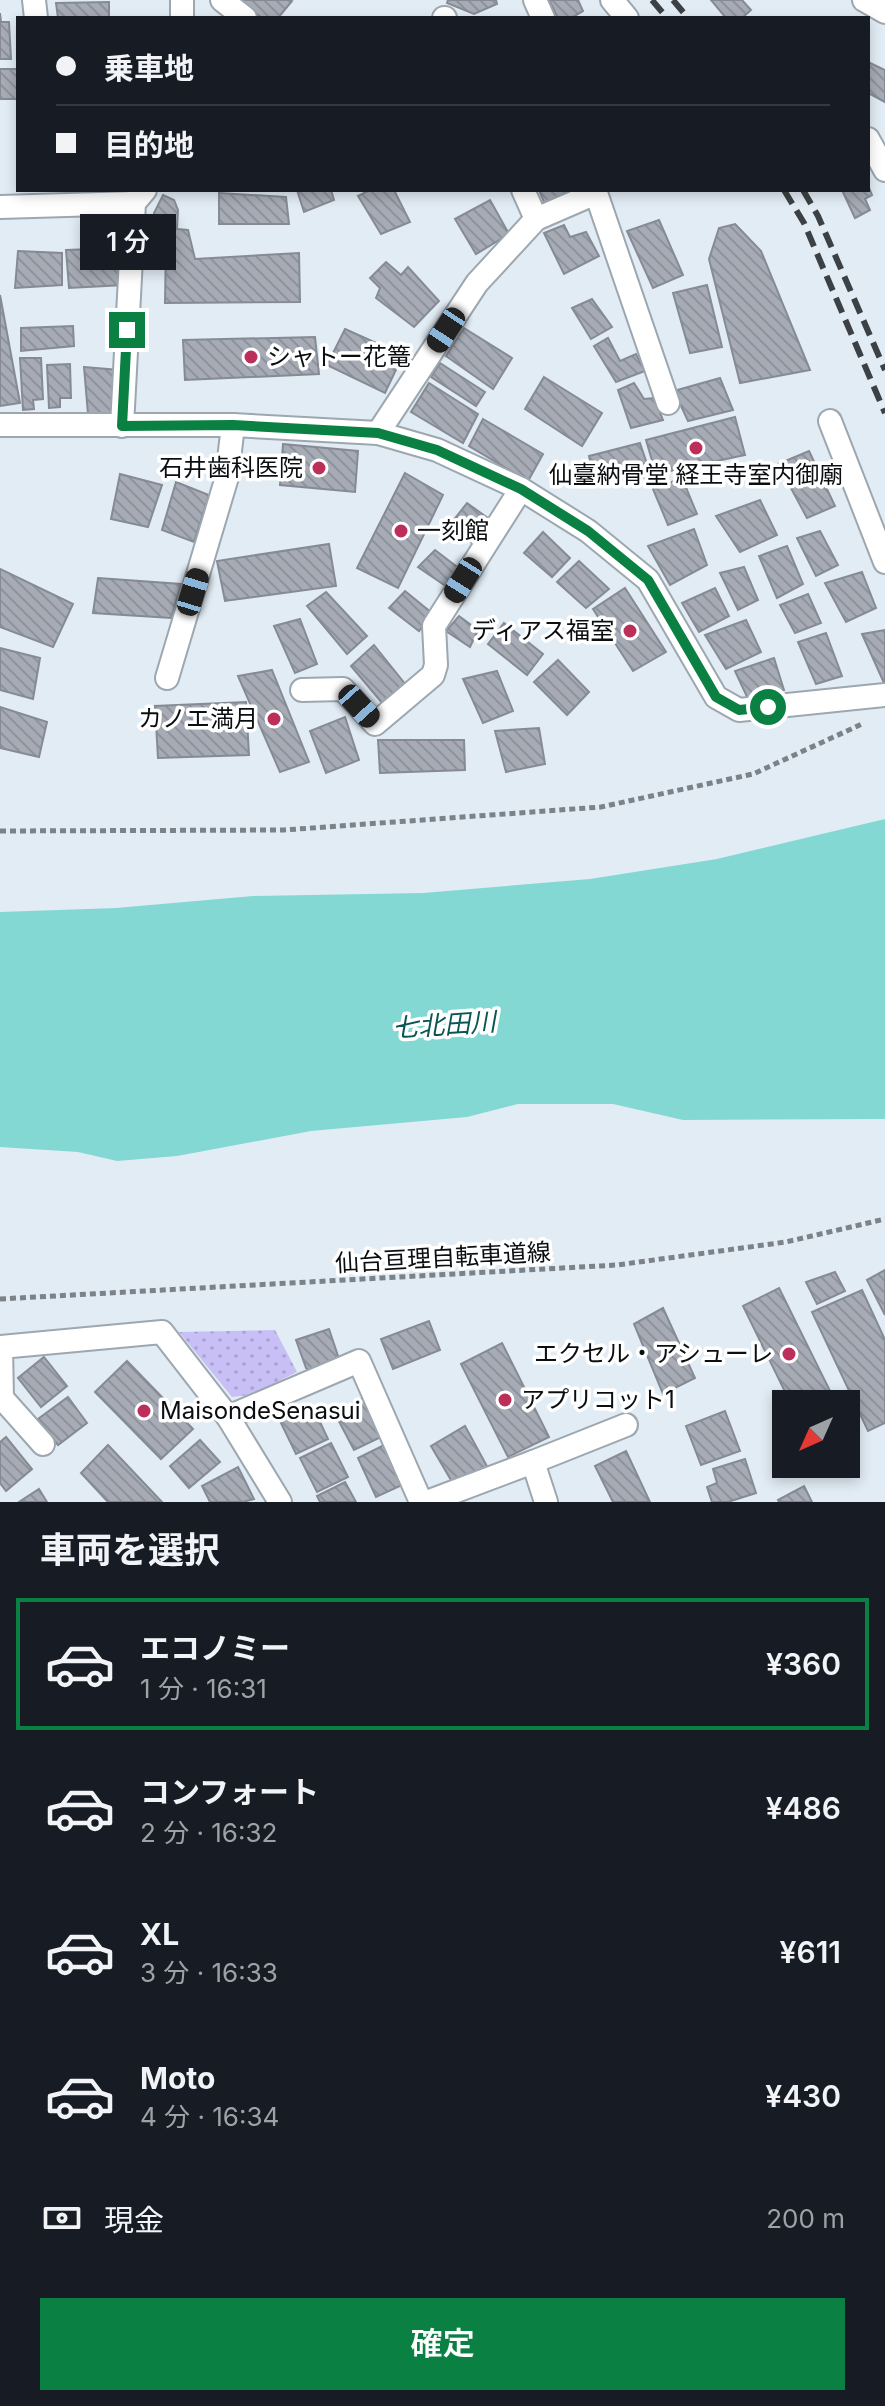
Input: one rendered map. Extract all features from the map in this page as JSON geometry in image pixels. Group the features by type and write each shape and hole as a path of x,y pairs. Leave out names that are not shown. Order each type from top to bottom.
{"street":[{"path":"222,0 242,16"},
{"path":"612,0 625,16"},
{"path":"864,0 885,12"},
{"path":"870,143 885,170"},
{"path":"524,192 536,219"},
{"path":"378,433 477,283 536,219 597,192 668,403"},
{"path":"0,207 51,198 139,197 122,426"},
{"path":"830,421 885,562"},
{"path":"0,425 233,425 378,433 437,450 521,489 588,531 648,580 716,697 739,710 885,695"},
{"path":"167,678 227,477 233,425"},
{"path":"302,690 343,689 375,724 433,675 436,665 434,626 521,489"},
{"path":"43,1444 2,1398 1,1347 162,1332 228,1417 280,1502"},
{"path":"228,1417 359,1361 421,1502"},
{"path":"427,1502 626,1425"},
{"path":"533,1462 546,1502"}],"path":[{"path":"0,831 284,830 601,807 753,774 872,719"},
{"name":"仙台亘理自転車道線","path":"0,1299 617,1265 786,1242 885,1219"}],"shaded area":[{"path":"275,1330 297,1372 251,1395 232,1397 179,1332"}],"water":[{"name":"七北田川","path":"885,819 885,1119 683,1120 613,1104 518,1104 467,1117 311,1131 177,1156 117,1161 78,1152 0,1147 0,912 116,908 253,896 423,893 590,879 717,859"}],"building":[{"path":"239,0 292,1 280,16 259,16"},
{"path":"448,0 496,0 497,4 474,14 447,3"},
{"path":"549,0 578,0 583,11 574,16 557,16"},
{"path":"711,0 742,0 751,10 744,16 724,16"},
{"path":"109,2 109,16 58,16 56,3"},
{"path":"0,13 1,22 9,22 11,59 0,59"},
{"path":"870,63 885,70 885,102 870,94"},
{"path":"0,69 16,69 16,99 0,99"},
{"path":"870,190 872,195 865,199 870,210 855,218 843,192"},
{"path":"298,192 332,192 334,200 304,212"},
{"path":"366,192 395,192 410,222 381,234 358,196"},
{"path":"540,192 579,192 546,207"},
{"path":"219,193 286,197 289,224 219,224"},
{"path":"163,195 174,200 178,210 177,229 188,230 195,259 299,253 300,302 165,303 166,240 159,232 154,213"},
{"path":"490,200 509,234 476,254 455,219"},
{"path":"659,220 683,275 653,288 627,231"},
{"path":"735,224 761,251 810,370 740,383 709,259 719,228"},
{"path":"564,225 570,237 586,232 599,256 564,274 544,233"},
{"path":"122,248 124,285 69,288 66,250"},
{"path":"18,251 62,253 62,285 15,288"},
{"path":"386,262 401,275 408,267 439,301 414,327 376,298 380,288 370,278"},
{"path":"707,285 722,347 690,353 673,293"},
{"path":"0,295 20,403 0,406"},
{"path":"592,299 612,327 591,339 572,308"},
{"path":"73,326 74,346 21,351 21,328"},
{"path":"464,328 512,358 493,389 446,356"},
{"path":"345,329 403,355 385,393 327,365"},
{"name":"シャトー花篭","path":"315,337 319,374 185,380 183,340"},
{"path":"608,338 620,361 636,354 645,371 616,382 594,346"},
{"path":"20,358 41,358 43,399 33,400 34,409 23,410"},
{"path":"440,363 485,392 476,406 431,377"},
{"path":"70,364 71,398 60,398 60,407 49,408 47,365"},
{"path":"84,367 119,370 118,413 88,414"},
{"path":"544,377 602,413 582,446 525,409"},
{"path":"720,378 733,410 688,421 674,391"},
{"path":"429,383 478,414 463,443 411,412"},
{"path":"634,383 644,399 654,398 663,420 631,428 618,390"},
{"name":"仙臺納骨堂 経王寺室内御廟","path":"735,417 745,455 656,474 646,440"},
{"path":"483,419 543,454 528,481 469,446"},
{"path":"640,443 651,476 596,486 589,456"},
{"name":"石井歯科医院","path":"283,444 358,451 355,492 280,485"},
{"path":"809,451 835,506 807,518 778,464"},
{"name":"一刻館","path":"405,473 443,495 398,588 357,568"},
{"path":"120,474 162,485 148,527 111,519"},
{"path":"682,478 697,514 668,525 653,489"},
{"path":"176,482 209,495 194,542 162,530"},
{"path":"760,500 777,535 740,552 716,516"},
{"path":"467,503 492,521 476,546 449,526"},
{"path":"694,529 707,565 670,585 648,546"},
{"path":"820,531 838,565 816,576 797,538"},
{"path":"543,532 570,558 552,577 524,553"},
{"path":"329,544 336,586 225,601 217,561"},
{"path":"787,546 803,584 777,598 759,556"},
{"path":"435,550 461,570 447,587 418,567"},
{"path":"579,561 609,589 586,608 557,582"},
{"path":"744,567 758,600 738,610 720,573"},
{"path":"0,569 73,604 53,647 0,627"},
{"path":"862,572 876,608 846,622 825,583"},
{"path":"98,578 181,584 171,618 93,613"},
{"name":"ディアス福室","path":"625,588 666,652 633,671 593,609"},
{"path":"715,588 729,616 699,632 682,603"},
{"path":"405,591 433,614 419,631 389,608"},
{"path":"326,592 367,636 347,654 307,606"},
{"path":"808,594 821,623 795,633 780,605"},
{"path":"459,616 478,630 470,647 446,631"},
{"path":"300,619 317,664 295,673 274,626"},
{"path":"746,620 761,652 726,669 705,635"},
{"path":"504,623 543,654 527,675 488,644"},
{"path":"885,630 885,683 884,683 862,634"},
{"path":"826,633 842,676 816,684 798,642"},
{"path":"374,645 406,685 383,704 351,666"},
{"path":"0,648 40,658 33,699 0,690"},
{"path":"774,658 784,690 749,701 735,671"},
{"path":"558,660 589,692 567,715 534,682"},
{"name":"カノエ満月","path":"272,670 309,762 280,772 238,676"},
{"path":"497,671 513,711 483,723 463,679"},
{"path":"246,702 249,755 158,758 155,706"},
{"path":"0,707 47,722 39,757 0,748"},
{"path":"345,717 359,760 326,773 310,731"},
{"path":"539,728 545,764 506,772 495,731"},
{"path":"378,740 464,740 465,770 380,773"},
{"path":"885,1270 885,1315 867,1280"},
{"path":"835,1272 845,1291 817,1304 806,1282"},
{"name":"エクセル・アシューレ","path":"779,1288 830,1390 784,1390 743,1306"},
{"path":"862,1290 885,1340 885,1423 868,1431 860,1414 860,1390 849,1390 812,1312"},
{"path":"663,1308 695,1378 663,1394 634,1324"},
{"path":"429,1321 440,1350 393,1369 381,1339"},
{"path":"329,1329 339,1359 308,1370 296,1340"},
{"name":"アプリコット1","path":"502,1343 549,1437 508,1457 461,1364"},
{"path":"44,1357 67,1386 41,1407 18,1378"},
{"name":"MaisondeSenasui","path":"127,1361 193,1429 161,1459 95,1392"},
{"path":"68,1397 87,1423 58,1445 38,1419"},
{"path":"364,1398 383,1436 354,1450 334,1412"},
{"path":"312,1405 328,1439 296,1454 280,1421"},
{"path":"725,1411 740,1451 701,1465 686,1426"},
{"path":"465,1426 488,1468 455,1487 431,1446"},
{"path":"6,1437 32,1469 6,1491 0,1483 0,1442"},
{"path":"200,1440 220,1462 189,1488 170,1466"},
{"path":"331,1443 348,1477 317,1492 300,1458"},
{"path":"108,1445 162,1502 108,1502 81,1473"},
{"path":"384,1445 402,1485 376,1497 358,1458"},
{"path":"626,1451 650,1502 613,1502 595,1466"},
{"path":"745,1459 756,1493 728,1502 712,1502 707,1487 717,1483 713,1469"},
{"path":"238,1467 254,1499 210,1502 202,1486"},
{"path":"345,1482 356,1502 320,1502 317,1496"},
{"path":"804,1486 812,1502 779,1502 778,1500"},
{"path":"39,1489 47,1502 19,1502"}],"railway":[{"path":"652,0 665,16"},
{"path":"673,0 686,16"},
{"path":"785,192 804,223 885,413"},
{"path":"804,192 818,216 885,370"}],"place":[{"name":"シャトー花篭","path":"251,357"},
{"name":"仙臺納骨堂 経王寺室内御廟","path":"696,448"},
{"name":"石井歯科医院","path":"319,468"},
{"name":"一刻館","path":"401,531"},
{"name":"ディアス福室","path":"630,631"},
{"name":"カノエ満月","path":"274,719"},
{"name":"エクセル・アシューレ","path":"789,1354"},
{"name":"アプリコット1","path":"505,1400"},
{"name":"MaisondeSenasui","path":"144,1411"}],"route":[{"path":"127,330 122,426 233,425 378,433 437,450 521,489 588,531 648,580 716,697 739,710 768,707"}]}
